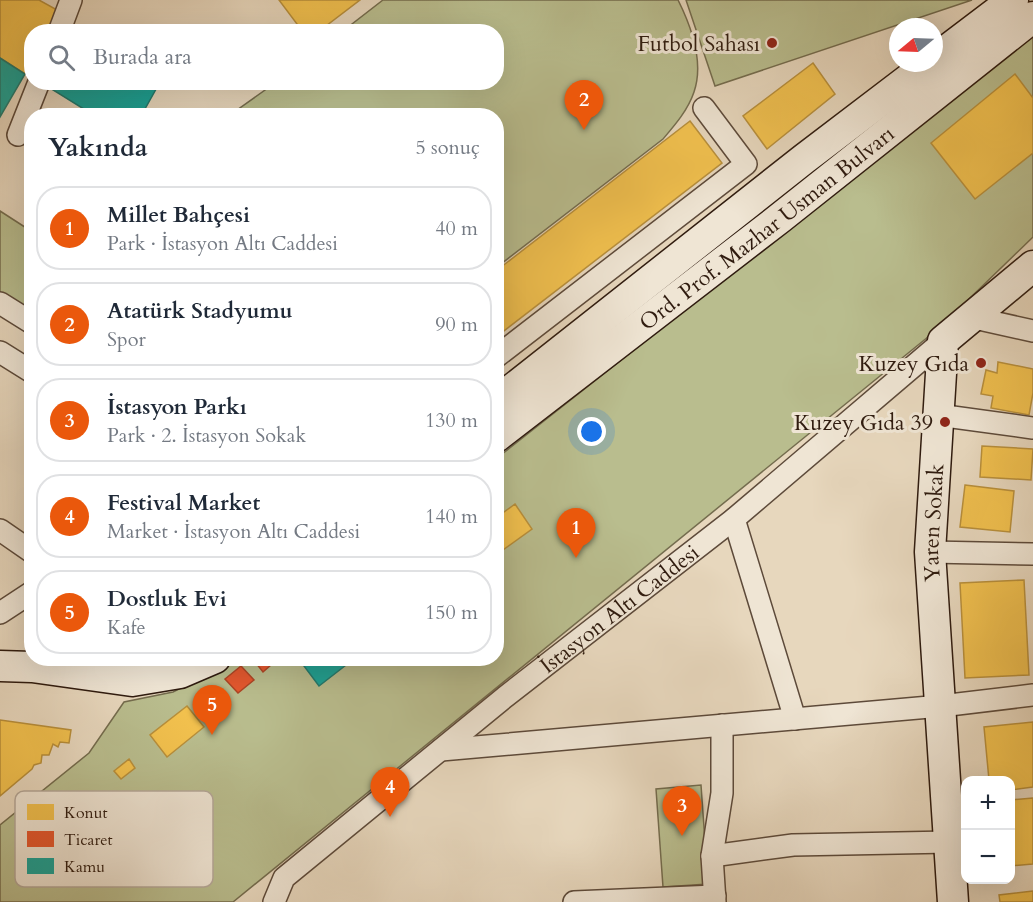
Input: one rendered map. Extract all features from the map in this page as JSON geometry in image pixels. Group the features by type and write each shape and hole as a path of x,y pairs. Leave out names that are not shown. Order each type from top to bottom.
{"main road":[{"path":"943,53 1013,0"},
{"name":"Ord. Prof. Mazhar Usman Bulvarı","path":"504,431 780,218 1033,17"},
{"name":"Ord. Prof. Mazhar Usman Bulvarı","path":"504,396 918,72"},
{"name":"İstasyon Altı Caddesi","path":"943,341 1033,266"},
{"name":"Yaren Sokak","path":"943,341 930,552 953,902"},
{"path":"0,646 24,649"},
{"path":"0,666 32,667 132,681 180,673 196,666"}],"street":[{"path":"62,24 71,0"},
{"path":"29,108 36,90"},
{"path":"504,351 746,164 704,108"},
{"path":"18,135 24,120"},
{"path":"0,303 24,318"},
{"path":"970,317 1033,331"},
{"name":"İstasyon Altı Caddesi","path":"274,902 284,878 441,750 734,519 943,341"},
{"path":"0,352 24,367"},
{"path":"938,415 1033,428"},
{"path":"734,519 795,719"},
{"path":"0,530 24,546"},
{"path":"930,552 1033,554"},
{"path":"0,613 24,597"},
{"path":"441,750 941,706 1033,695"},
{"path":"574,902 715,899 712,856 722,793 722,725"},
{"path":"712,856 793,845 950,842"}],"green space":[{"path":"383,0 678,0 695,45 697,81 685,111 663,139 504,262 504,108 240,108 265,90 504,90 504,24 352,24"},
{"name":"Futbol Sahası","path":"686,0 972,0 918,18 889,18 889,28 715,86"},
{"path":"1033,35 1033,237 939,328 233,902 0,902 0,825 15,813 15,887 213,887 213,791 42,791 89,753 124,702 173,692 225,666 504,666 504,452"},
{"path":"0,211 24,226 24,318 0,303"},
{"path":"701,785 708,884 663,887 656,789"}],"building: Konut":[{"path":"0,0 39,0 59,11 52,24 24,24 24,73 0,58"},
{"path":"279,0 360,0 328,24 297,24"},
{"path":"813,63 835,94 767,149 743,116"},
{"path":"1015,74 1033,98 1033,153 975,199 931,143"},
{"path":"690,121 722,163 504,331 504,265"},
{"path":"998,362 1033,369 1033,393 1029,415 991,408 993,396 981,394 986,370 997,373"},
{"path":"982,446 1033,449 1031,480 980,477"},
{"path":"965,485 1014,491 1010,532 960,527"},
{"path":"515,504 532,529 504,549 504,512"},
{"path":"1024,580 1029,675 965,678 960,583"},
{"path":"187,706 204,727 167,757 150,735"},
{"path":"0,720 71,730 69,743 60,742 58,747 53,744 49,755 42,755 41,763 34,765 0,796"},
{"path":"1033,722 1033,787 1015,789 1015,776 989,776 984,727"},
{"path":"129,759 135,768 121,779 114,771"},
{"path":"1033,798 1033,864 1015,866 1015,800"},
{"path":"1033,891 1033,902 1000,902 999,895"}],"building: Ticaret":[{"path":"241,666 254,680 238,693 225,679"},
{"path":"258,666 270,666 263,672"}],"building: Kamu":[{"path":"0,58 24,73 24,76 0,117"},
{"path":"53,90 156,90 145,108 82,108"},
{"path":"304,666 345,666 319,686"}],"place":[{"name":"Futbol Sahası","path":"772,43"},
{"name":"Atatürk Stadyumu","path":"584,130"},
{"name":"Kuzey Gıda","path":"981,363"},
{"name":"Kuzey Gıda 39","path":"945,422"},
{"name":"Millet Bahçesi","path":"576,558"},
{"name":"Dostluk Evi","path":"212,735"},
{"name":"Festival Market","path":"390,817"},
{"name":"İstasyon Parkı","path":"682,836"}]}
